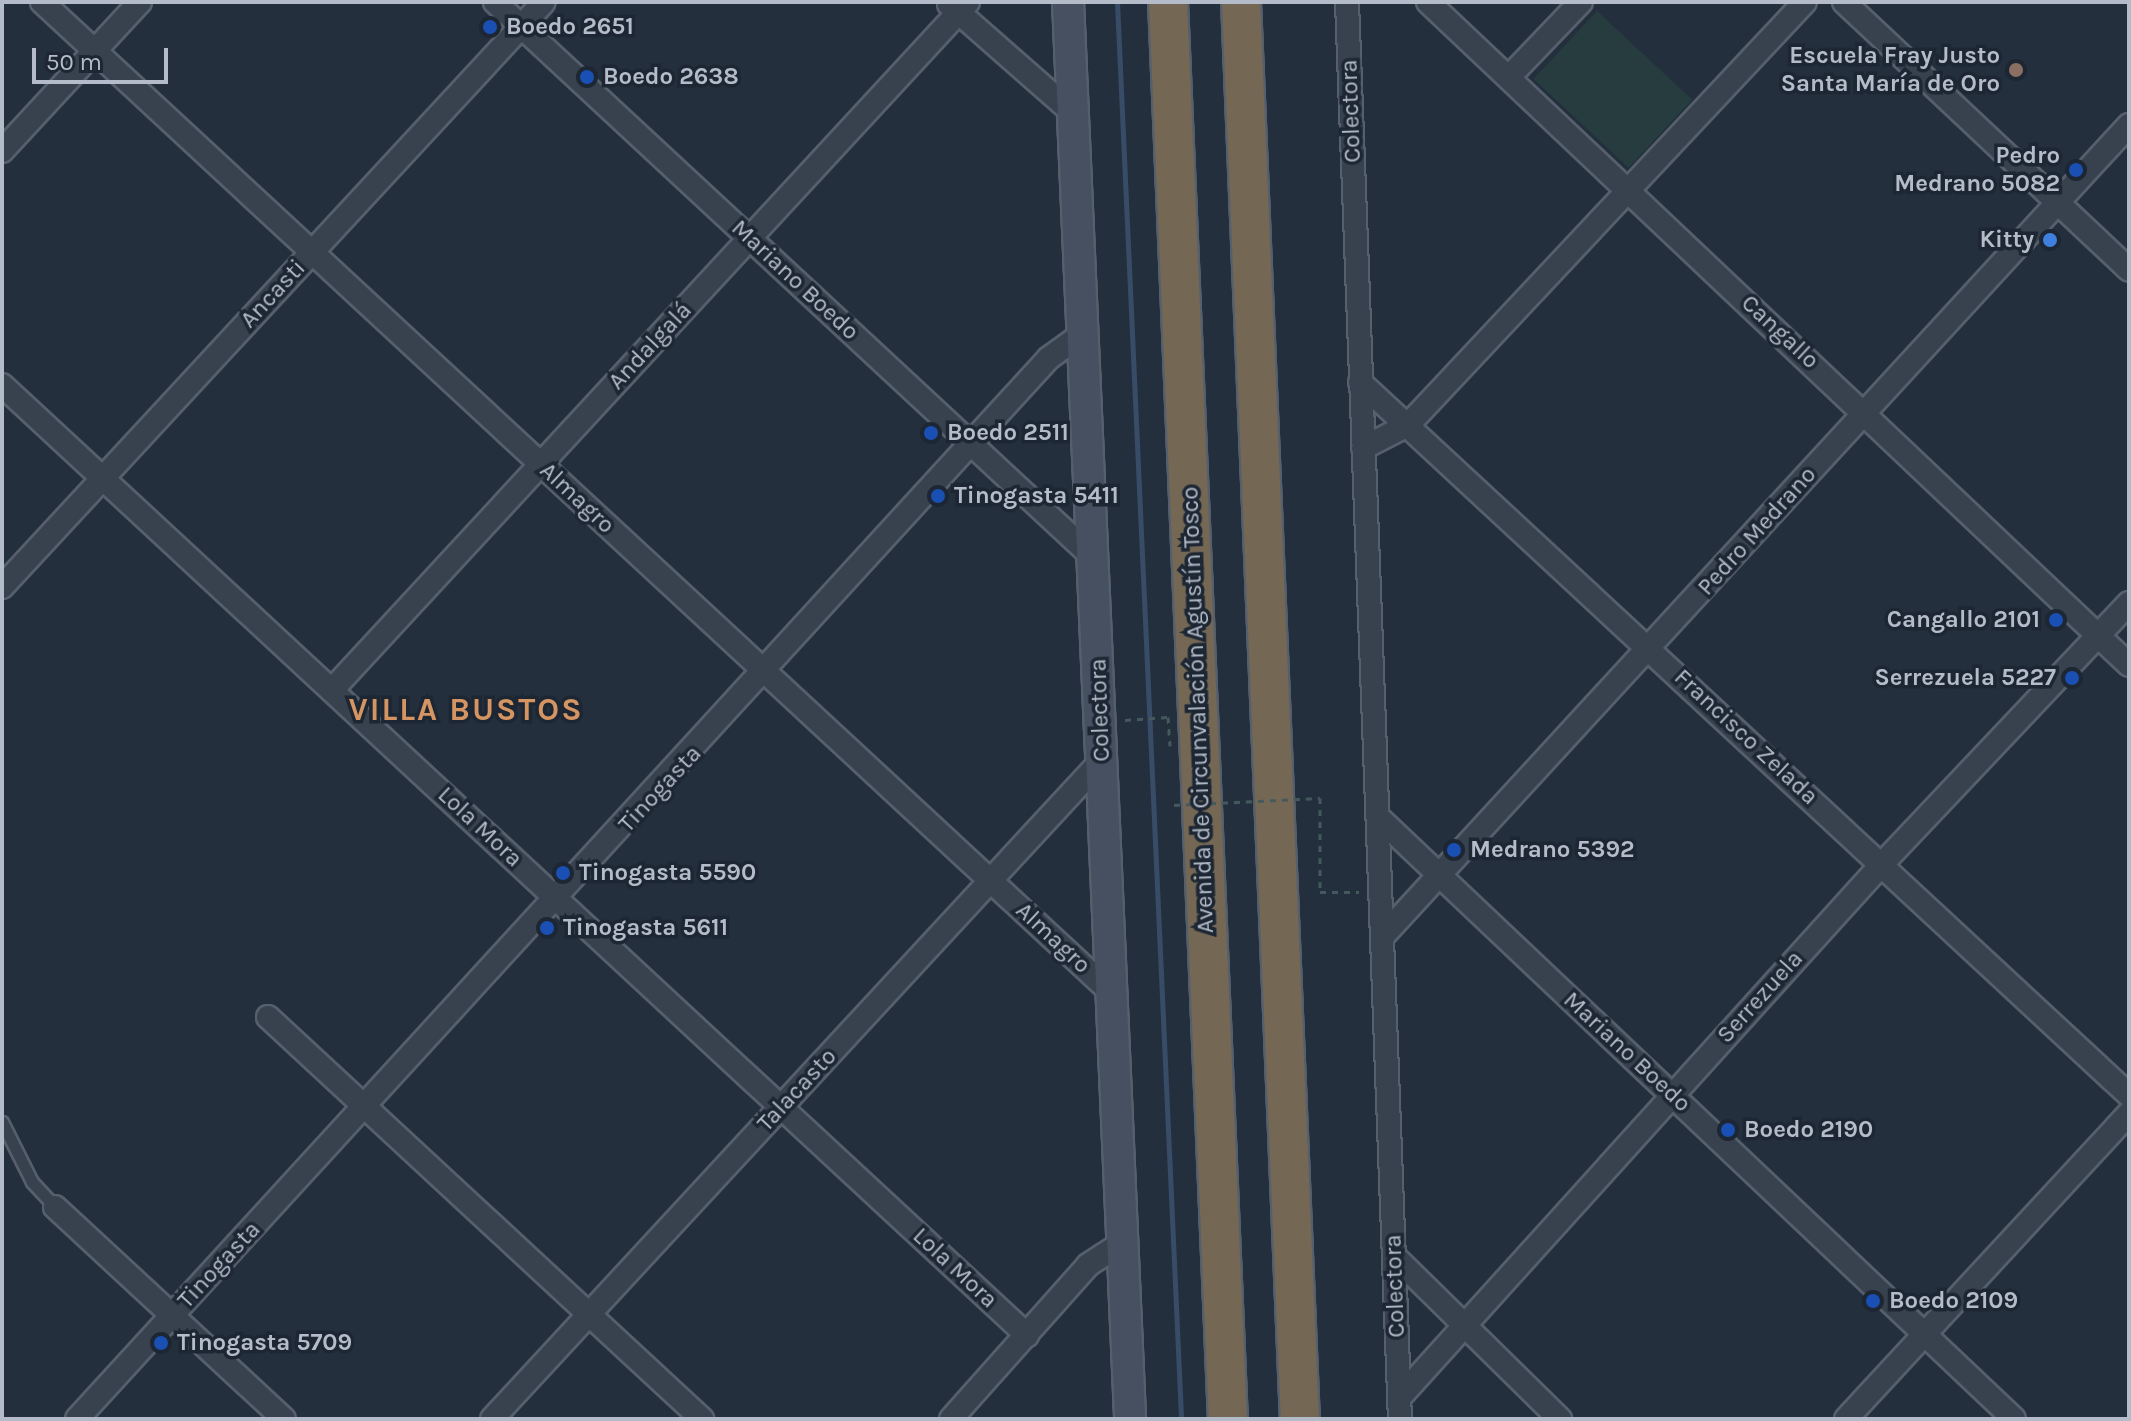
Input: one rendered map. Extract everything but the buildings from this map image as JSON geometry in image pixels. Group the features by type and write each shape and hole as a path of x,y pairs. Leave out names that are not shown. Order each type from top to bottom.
{"highway":[{"name":"Avenida de Circunvalación Agustín Tosco","path":"1168,2 1228,1419"},
{"path":"1241,2 1300,1419"}],"street":[{"name":"Almagro","path":"42,2 1113,994"},
{"path":"2,151 140,2"},
{"name":"Mariano Boedo","path":"495,2 1094,558"},
{"name":"Ancasti","path":"2,587 544,2"},
{"name":"Colectora","path":"1068,2 1079,336 1094,558 1125,1241 1130,1419"},
{"name":"Colectora","path":"1347,2 1399,1408"},
{"name":"Cangallo","path":"1428,2 1865,412 2129,665"},
{"path":"1509,77 1581,2"},
{"path":"1363,448 1408,425 1627,187 1805,2"},
{"path":"1844,2 2129,270"},
{"path":"958,5 1074,114"},
{"name":"Andalgalá","path":"332,690 750,238 958,5"},
{"name":"Pedro Medrano","path":"1383,936 2129,125"},
{"name":"Tinogasta","path":"77,1419 767,673 1049,358 1079,336"},
{"name":"Francisco Zelada","path":"1360,382 1883,863 2129,1095"},
{"name":"Lola Mora","path":"2,385 1027,1335"},
{"name":"Serrezuela","path":"1399,1408 1463,1324 1883,863 2129,603"},
{"name":"Talacasto","path":"492,1419 1101,761"},
{"name":"Mariano Boedo","path":"1379,818 2014,1419"},
{"path":"268,1017 702,1419"},
{"path":"1846,1419 2129,1113"},
{"path":"55,1207 284,1419"},
{"path":"951,1419 1088,1265 1125,1241"},
{"path":"1394,1256 1560,1419"}],"lane":[{"path":"2,1122 32,1182 55,1207"}],"path":[{"path":"1117,721 1168,717 1171,761"},
{"path":"1173,791 1174,805 1320,798 1320,892 1364,892 1363,876"}],"green space":[{"path":"1597,11 1692,100 1629,168 1534,79"}],"waterway":[{"path":"1117,2 1181,1419"}],"place":[{"name":"Boedo 2651","path":"490,27"},
{"name":"Escuela Fray Justo Santa María de Oro","path":"2016,70"},
{"name":"Boedo 2638","path":"587,77"},
{"name":"Pedro Medrano 5082","path":"2076,170"},
{"name":"Kitty","path":"2050,240"},
{"name":"Boedo 2511","path":"931,433"},
{"name":"Tinogasta 5411","path":"938,496"},
{"name":"Cangallo 2101","path":"2056,620"},
{"name":"Serrezuela 5227","path":"2072,678"},
{"name":"Medrano 5392","path":"1454,850"},
{"name":"Tinogasta 5590","path":"563,873"},
{"name":"Tinogasta 5611","path":"547,928"},
{"name":"Boedo 2190","path":"1728,1130"},
{"name":"Boedo 2109","path":"1873,1301"},
{"name":"Tinogasta 5709","path":"161,1343"}],"district":[{"name":"VILLA BUSTOS","path":"466,710"}]}
